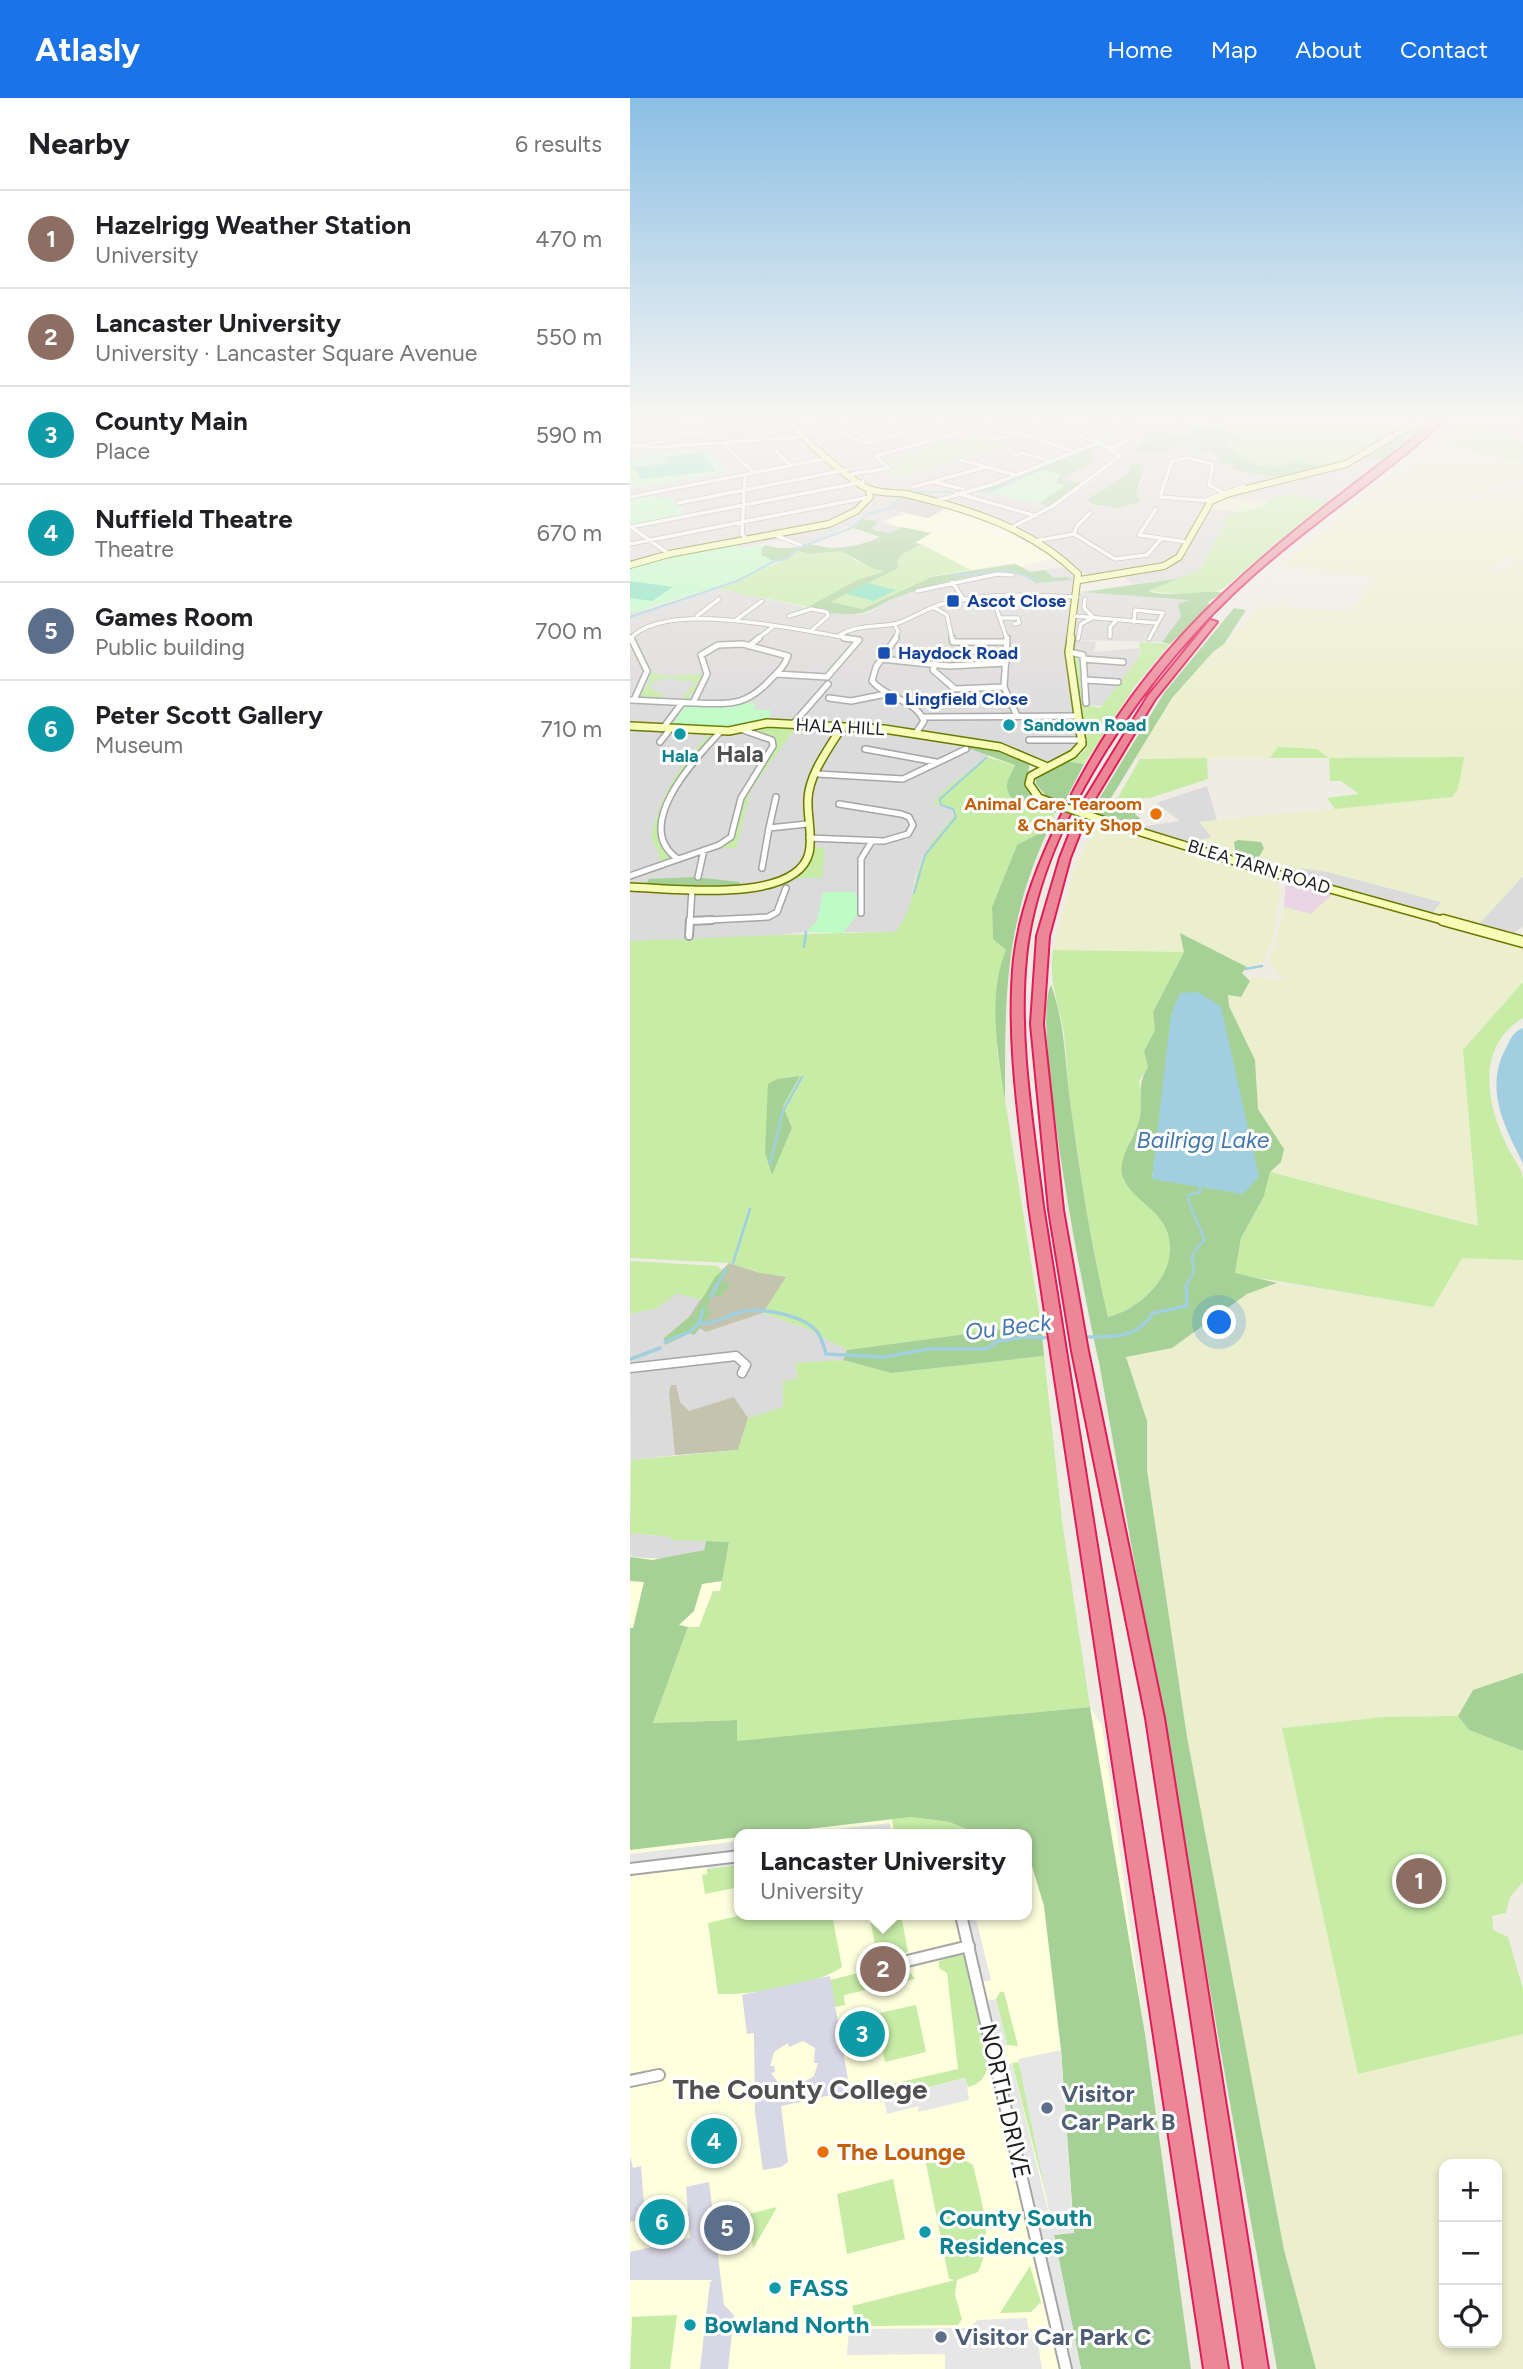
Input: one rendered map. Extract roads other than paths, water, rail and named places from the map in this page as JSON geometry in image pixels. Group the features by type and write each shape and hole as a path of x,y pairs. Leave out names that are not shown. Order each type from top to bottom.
{"highway":[{"path":"1216,2369 1036,1206 1018,1051 1017,1014 1020,957 1048,856 1072,803 1125,716 1190,633 1257,567 1309,526"},
{"path":"1256,2369 1155,1718 1080,1351 1056,1210 1037,1024 1044,936 1065,858 1085,807 1151,698 1231,603 1320,526"}],"street":[{"path":"630,544 722,526"},
{"path":"743,526 746,539"},
{"path":"630,565 670,554 809,526"},
{"path":"1004,526 1035,541 1074,569 1080,580 1069,652 1077,716 1083,740 1081,748 1073,755 1045,766"},
{"path":"1010,528 1014,526"},
{"path":"1074,534 1077,526"},
{"path":"1145,526 1139,536 1187,542"},
{"path":"1080,580 1155,569 1179,557 1196,526"},
{"path":"630,527 670,554"},
{"path":"772,534 801,545"},
{"path":"1035,541 1074,534 1111,557 1122,560 1152,551 1161,539"},
{"path":"918,591 1002,573 1012,575"},
{"path":"952,582 964,600"},
{"path":"840,635 851,629 894,624 933,607 964,600 997,596 1077,597"},
{"path":"997,596 996,603 1007,642 1004,687 1017,716"},
{"path":"697,616 719,599"},
{"path":"1085,599 1084,608 1092,617"},
{"path":"736,620 762,601"},
{"path":"698,606 706,607"},
{"path":"933,607 947,615 953,642 1007,642"},
{"path":"789,617 811,609 827,612 828,616 811,631"},
{"path":"1126,609 1162,612 1149,640"},
{"path":"1134,622 1135,610"},
{"path":"693,702 709,673 701,654 726,645 748,646 788,656 776,674 748,701 726,705 632,700 646,676 646,662 632,644 632,636 673,620 697,616 840,635 856,638 859,642 830,675 815,678 776,674"},
{"path":"1074,616 1157,624"},
{"path":"1078,639 1081,624 1092,617"},
{"path":"1001,618 1018,618 1018,623 1014,624"},
{"path":"1110,638 1110,627 1115,622"},
{"path":"894,624 898,631 896,639 874,668 872,681 886,694 918,710 923,717 922,725 916,733"},
{"path":"748,646 774,626"},
{"path":"1069,652 1082,653 1086,700 1097,698"},
{"path":"881,659 935,664 1006,663"},
{"path":"1083,659 1116,659 1123,662"},
{"path":"935,664 933,670 956,689 1004,687"},
{"path":"1085,680 1118,682"},
{"path":"793,724 828,684"},
{"path":"829,698 851,701 886,694"},
{"path":"660,742 682,703"},
{"path":"923,717 1077,716"},
{"name":"HALA HILL","path":"630,726 722,730 740,729 758,723 916,733 1000,747 1045,766"},
{"path":"630,887 748,888 779,883 804,866 809,854 809,789 842,727"},
{"path":"630,876 704,850 732,837 741,798 773,746 772,740 740,729"},
{"path":"678,859 664,849 659,838 664,815 672,792 688,768 722,730"},
{"path":"1027,739 1051,745 1083,740"},
{"path":"818,774 894,780 914,774 960,750"},
{"path":"867,751 937,762"},
{"name":"BLEA TARN ROAD","path":"1045,766 1031,776 1029,784 1040,798 1053,803 1280,875 1523,942"},
{"path":"773,863 762,865 776,797"},
{"path":"809,838 844,837 872,841 902,836 911,830 912,821 901,814 836,805"},
{"path":"769,828 807,824"},
{"path":"861,913 861,859 872,841"},
{"path":"698,877 704,850"},
{"path":"689,936 692,889"},
{"path":"690,921 768,917 777,912 782,893"},
{"path":"630,1368 728,1356 743,1360 746,1365 742,1373"},
{"path":"630,1869 734,1857"},
{"name":"NORTH DRIVE","path":"962,1920 1066,2369"},
{"path":"903,1962 969,1946"},
{"path":"630,2081 659,2076"}],"water":[{"name":"Bailrigg Lake","path":"1198,992 1221,1007 1259,1177 1243,1194 1152,1179 1171,1014 1180,993"},
{"path":"1523,1028 1523,1163 1503,1121 1497,1078 1506,1048 1517,1031"}],"waterway":[{"path":"630,617 737,581 775,561 787,559 801,547 853,526"},
{"path":"953,576 1008,570 1042,581"},
{"path":"914,893 925,855 956,817 953,809 941,805 940,799 986,758"},
{"path":"804,947 806,932"},
{"path":"1246,969 1262,966"},
{"path":"770,1164 783,1111 802,1077"},
{"name":"Ou Beck","path":"1186,1285 1194,1271 1192,1255 1204,1240 1188,1195 1201,1192 1199,1187"},
{"path":"733,1263 750,1209"},
{"path":"716,1287 726,1269"},
{"path":"711,1296 717,1285"},
{"name":"Ou Beck","path":"1084,1337 1123,1335 1140,1328 1153,1313 1187,1306 1186,1285"},
{"path":"699,1323 703,1310"},
{"name":"Ou Beck","path":"699,1323 711,1323 735,1313 750,1311 783,1314 812,1327 822,1340 826,1354 884,1357 928,1349 986,1349 998,1341 1022,1337 1052,1338"},
{"name":"Ou Beck","path":"665,1342 689,1332 699,1323"},
{"name":"Ou Beck","path":"631,1359 660,1348"}],"place":[{"name":"Ascot Close","path":"953,601"},
{"name":"Haydock Road","path":"884,653"},
{"name":"Lingfield Close","path":"891,699"},
{"name":"Sandown Road","path":"1009,725"},
{"name":"Hala","path":"680,734"},
{"name":"Animal Care Tearoom & Charity Shop","path":"1156,814"},
{"name":"Hazelrigg Weather Station","path":"1419,1881"},
{"name":"Lancaster University","path":"883,1969"},
{"name":"County Main","path":"862,2034"},
{"name":"Visitor Car Park B","path":"1047,2108"},
{"name":"Nuffield Theatre","path":"714,2141"},
{"name":"The Lounge","path":"823,2152"},
{"name":"Peter Scott Gallery","path":"662,2222"},
{"name":"Games Room","path":"727,2228"},
{"name":"County South Residences","path":"925,2232"},
{"name":"FASS","path":"775,2288"},
{"name":"Bowland North","path":"690,2325"},
{"name":"Visitor Car Park C","path":"941,2337"}],"district":[{"name":"Hala","path":"740,754"},
{"name":"The County College","path":"800,2089"}]}
